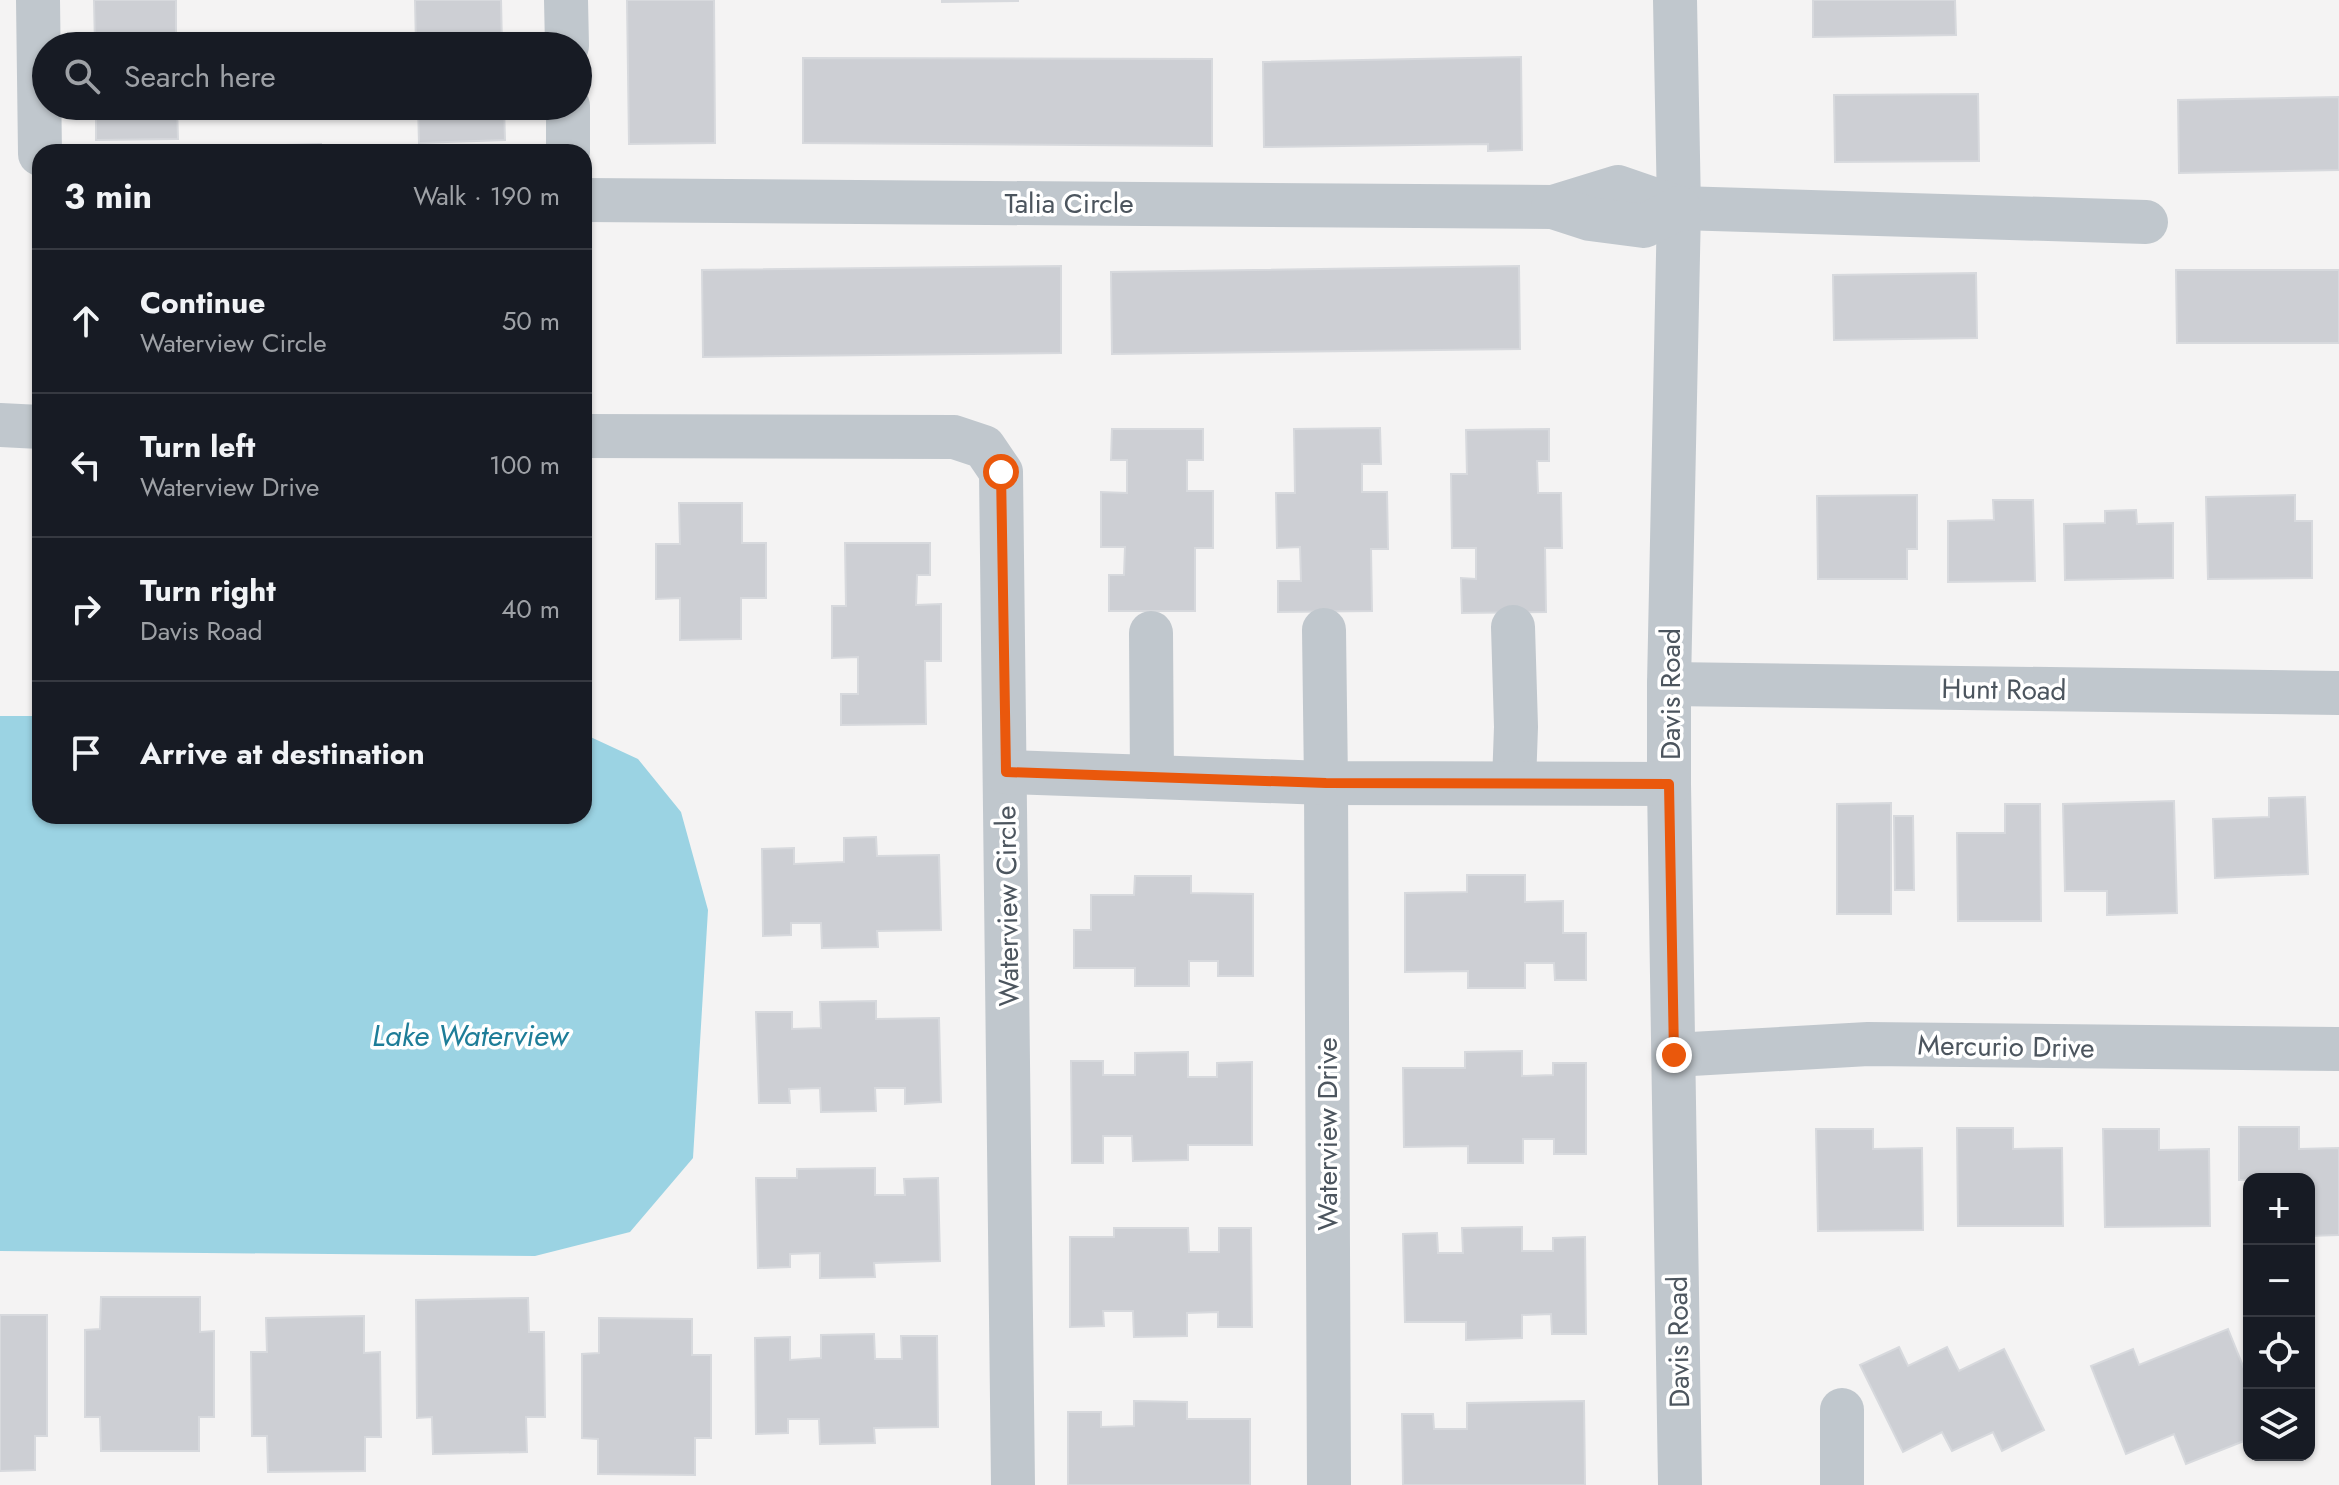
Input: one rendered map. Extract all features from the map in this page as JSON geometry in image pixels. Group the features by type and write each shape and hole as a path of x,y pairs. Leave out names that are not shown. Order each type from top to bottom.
{"street":[{"path":"38,0 38,32"},
{"path":"566,0 567,32"},
{"name":"Davis Road","path":"1675,0 1679,208 1669,784 1680,1485"},
{"path":"40,120 40,144"},
{"path":"568,120 568,144"},
{"name":"Talia Circle","path":"592,200 1553,207 1618,187 1679,208 2146,222"},
{"path":"0,425 32,427"},
{"name":"Waterview Circle","path":"592,436 954,437 984,447 1001,472 1013,1485"},
{"path":"1513,627 1514,783"},
{"name":"Waterview Drive","path":"1324,630 1329,1485"},
{"path":"1151,633 1152,777"},
{"name":"Hunt Road","path":"1669,684 2339,693"},
{"path":"1006,772 1326,783 1669,784"},
{"name":"Mercurio Drive","path":"1674,1055 1868,1044 2337,1049"},
{"path":"1842,1410 1842,1485"}],"water":[{"name":"Lake Waterview","path":"0,716 32,716 32,824 592,824 592,738 638,759 681,812 708,910 693,1158 630,1232 535,1256 0,1251"}],"building":[{"path":"94,0 176,0 176,32 95,32"},
{"path":"415,0 501,0 502,32 416,32"},
{"path":"627,0 714,0 715,143 629,144"},
{"path":"1018,0 1018,1 942,2"},
{"path":"1813,0 1955,0 1956,35 1813,37"},
{"path":"1521,57 1522,150 1488,151 1488,144 1264,147 1263,62"},
{"path":"803,58 1212,59 1212,146 803,143"},
{"path":"1978,94 1979,161 1835,162 1834,95"},
{"path":"2339,97 2339,170 2179,173 2178,100"},
{"path":"96,120 177,120 178,139 96,140"},
{"path":"418,120 504,120 505,140 419,143"},
{"path":"1061,266 1061,353 703,357 702,270"},
{"path":"1519,266 1520,349 1112,354 1111,272"},
{"path":"2176,270 2339,270 2339,343 2177,343"},
{"path":"1976,273 1977,338 1834,340 1833,275"},
{"path":"1380,428 1381,464 1362,464 1362,492 1387,492 1388,549 1371,549 1372,611 1278,612 1278,581 1301,581 1300,547 1277,548 1276,493 1295,493 1294,429"},
{"path":"1112,429 1203,429 1203,460 1187,460 1187,491 1213,491 1213,548 1195,548 1195,611 1109,611 1109,575 1124,575 1125,547 1101,547 1101,492 1127,493 1127,460 1111,460"},
{"path":"1549,429 1549,461 1537,461 1538,493 1561,493 1562,548 1545,548 1546,612 1462,613 1461,578 1476,579 1476,548 1452,548 1451,474 1467,474 1466,430"},
{"path":"1917,495 1917,549 1907,549 1907,579 1818,579 1817,496"},
{"path":"2295,495 2295,521 2312,521 2312,578 2208,579 2206,497"},
{"path":"1993,500 2033,500 2035,581 1948,582 1948,521 1994,520"},
{"path":"679,503 742,503 742,543 766,543 766,598 741,598 741,639 680,640 680,598 656,599 656,544 680,544"},
{"path":"2136,510 2137,524 2173,523 2173,578 2065,580 2064,524 2105,523 2105,511"},
{"path":"845,543 930,543 930,575 917,575 916,605 941,604 941,661 925,661 926,724 841,725 841,694 858,694 858,657 832,658 832,606 846,606"},
{"path":"2305,797 2308,874 2215,878 2213,819 2269,817 2269,798"},
{"path":"2174,801 2177,913 2107,915 2107,891 2065,891 2063,804"},
{"path":"1891,803 1891,914 1837,914 1837,804"},
{"path":"2005,804 2040,804 2041,921 1958,921 1957,833 2005,833"},
{"path":"1894,816 1913,816 1914,890 1895,890"},
{"path":"876,837 877,856 939,855 941,930 877,931 878,947 822,948 821,923 791,923 791,935 763,936 762,849 794,848 794,864 844,862 844,838"},
{"path":"1467,875 1525,875 1525,902 1563,901 1563,933 1586,933 1586,980 1555,980 1554,963 1525,963 1525,988 1468,988 1468,971 1405,972 1405,893 1467,892"},
{"path":"1135,876 1191,876 1191,893 1253,894 1253,976 1218,976 1218,961 1189,961 1189,986 1135,986 1135,968 1074,968 1074,930 1091,930 1091,895 1134,895"},
{"path":"876,1001 876,1019 939,1018 941,1102 905,1104 905,1088 875,1088 876,1111 821,1112 820,1088 789,1089 790,1103 759,1103 756,1012 792,1012 792,1029 821,1028 820,1002"},
{"path":"1522,1051 1522,1076 1553,1075 1553,1063 1586,1063 1586,1154 1554,1154 1554,1139 1523,1139 1523,1163 1468,1163 1468,1146 1404,1147 1403,1068 1465,1068 1465,1052"},
{"path":"1188,1052 1188,1077 1217,1077 1217,1063 1252,1062 1252,1145 1188,1145 1188,1160 1133,1161 1132,1136 1103,1136 1103,1163 1072,1163 1071,1061 1103,1061 1103,1075 1135,1075 1135,1053"},
{"path":"2239,1127 2299,1127 2299,1149 2339,1148 2339,1235 2315,1236 2315,1173 2243,1173 2243,1180 2239,1180"},
{"path":"1957,1128 2013,1128 2013,1149 2062,1148 2063,1226 1958,1226"},
{"path":"1816,1129 1873,1129 1873,1149 1922,1148 1923,1230 1818,1231"},
{"path":"2103,1129 2159,1129 2159,1150 2209,1149 2210,1226 2105,1227"},
{"path":"875,1168 875,1195 905,1195 904,1179 938,1178 940,1261 874,1263 875,1277 820,1278 820,1253 790,1254 790,1267 758,1268 756,1178 797,1178 797,1169"},
{"path":"1522,1227 1522,1251 1553,1251 1553,1238 1585,1237 1586,1334 1552,1334 1551,1314 1522,1315 1522,1338 1466,1340 1466,1322 1405,1322 1403,1234 1437,1233 1438,1253 1463,1253 1462,1228"},
{"path":"1114,1228 1188,1228 1189,1252 1219,1252 1219,1228 1251,1228 1252,1327 1218,1327 1218,1312 1187,1313 1187,1336 1134,1337 1133,1311 1103,1311 1104,1326 1070,1327 1070,1237 1114,1237"},
{"path":"101,1297 200,1297 200,1332 214,1331 214,1417 199,1417 199,1451 101,1451 100,1417 85,1417 85,1330 100,1329"},
{"path":"528,1298 529,1332 544,1332 545,1417 526,1417 527,1452 433,1454 432,1417 417,1418 416,1300"},
{"path":"0,1315 47,1315 47,1436 35,1436 35,1470 0,1471"},
{"path":"364,1316 364,1353 380,1352 381,1437 365,1437 365,1471 268,1472 267,1436 252,1436 251,1352 267,1352 266,1318"},
{"path":"599,1318 692,1319 692,1355 711,1355 711,1438 695,1438 695,1475 598,1474 598,1439 582,1438 582,1354 599,1353"},
{"path":"2228,1329 2243,1366 2243,1441 2186,1464 2174,1434 2126,1454 2091,1366 2133,1349 2139,1365"},
{"path":"874,1334 875,1359 902,1359 901,1336 937,1336 938,1427 874,1428 875,1443 820,1444 819,1419 788,1419 788,1433 756,1434 755,1338 790,1337 790,1360 821,1358 821,1335"},
{"path":"1899,1347 1908,1366 1947,1347 1959,1371 2004,1349 2044,1430 2002,1451 1993,1432 1952,1451 1942,1432 1903,1452 1860,1365"},
{"path":"1134,1401 1187,1402 1187,1419 1250,1419 1250,1485 1068,1485 1068,1412 1101,1412 1101,1427 1134,1426"},
{"path":"1584,1401 1585,1485 1403,1485 1402,1414 1433,1414 1434,1429 1467,1429 1467,1403"}],"route":[{"path":"1001,472 1006,772 1326,783 1669,784 1674,1055"}]}
